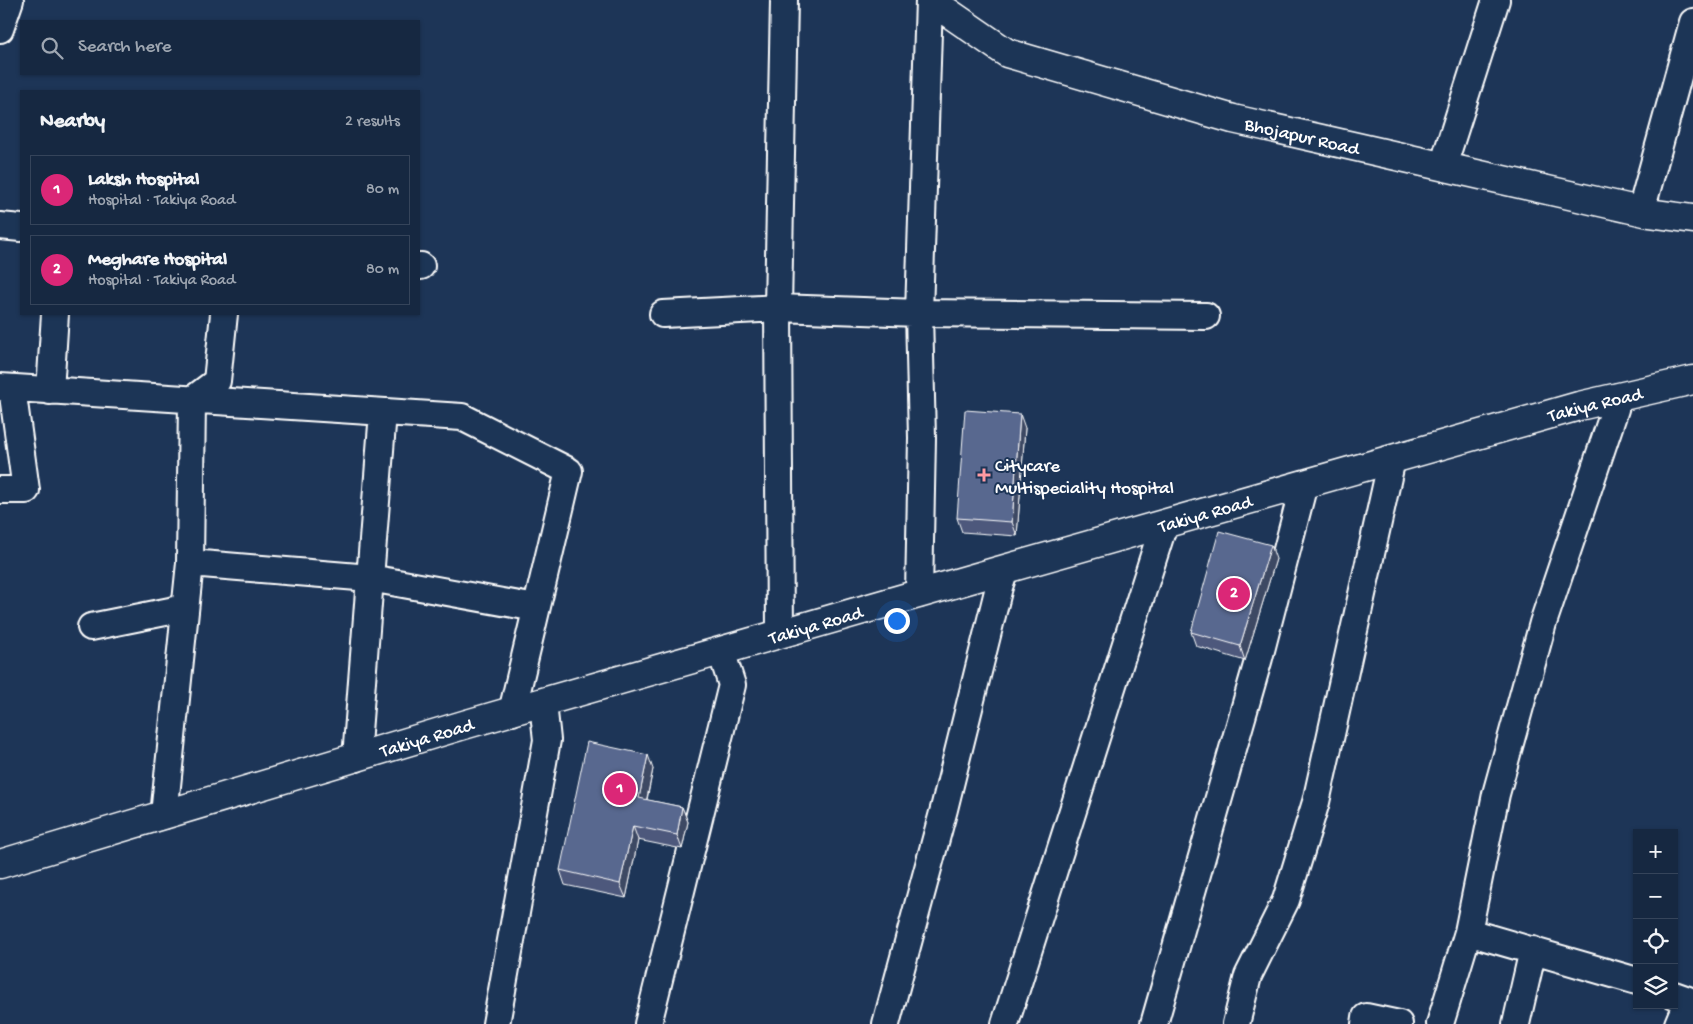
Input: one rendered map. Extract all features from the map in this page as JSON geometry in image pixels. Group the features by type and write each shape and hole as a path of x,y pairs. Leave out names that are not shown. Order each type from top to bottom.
{"main road":[{"name":"Bhojapur Road","path":"930,0 1007,53 1233,119 1641,211 1693,219"},
{"name":"Takiya Road","path":"0,864 512,712 1164,524 1579,406 1693,380"}],"street":[{"path":"0,30 10,0"},
{"path":"780,634 778,308 784,0"},
{"path":"920,594 922,438 919,313 930,0"},
{"path":"1443,166 1496,0"},
{"path":"1641,211 1693,22"},
{"path":"0,226 20,228"},
{"path":"663,314 778,308 919,313 1206,316"},
{"path":"50,391 54,315"},
{"path":"192,400 217,381 224,315"},
{"path":"0,490 26,490 6,388 462,417 569,471 512,712"},
{"path":"1440,1024 1468,932 1496,794 1543,623 1618,397"},
{"path":"164,816 190,562 192,400"},
{"path":"356,758 383,412"},
{"path":"1236,1024 1248,976 1286,900 1316,802 1392,459"},
{"path":"1154,1024 1259,658 1304,484"},
{"path":"1005,1024 1164,524"},
{"path":"190,562 370,578 536,608"},
{"path":"886,1024 944,810 998,588 1006,570"},
{"path":"91,627 185,608"},
{"path":"648,1024 732,685 721,651"},
{"path":"496,1024 548,740 543,703"},
{"path":"1468,932 1633,980"},
{"path":"1516,1024 1533,950"},
{"path":"1678,1024 1685,999"},
{"path":"1364,1024 1366,1017 1398,1024"}],"building":[{"path":"965,410 1020,414 1012,522 957,518"},
{"path":"1219,531 1271,545 1240,646 1191,632"},
{"path":"587,742 648,755 639,798 682,807 677,835 633,826 620,884 560,870"}],"place":[{"name":"Citycare Multispeciality Hospital","path":"984,475"},
{"name":"Meghare Hospital","path":"1234,594"},
{"name":"Laksh Hospital","path":"620,789"}]}
